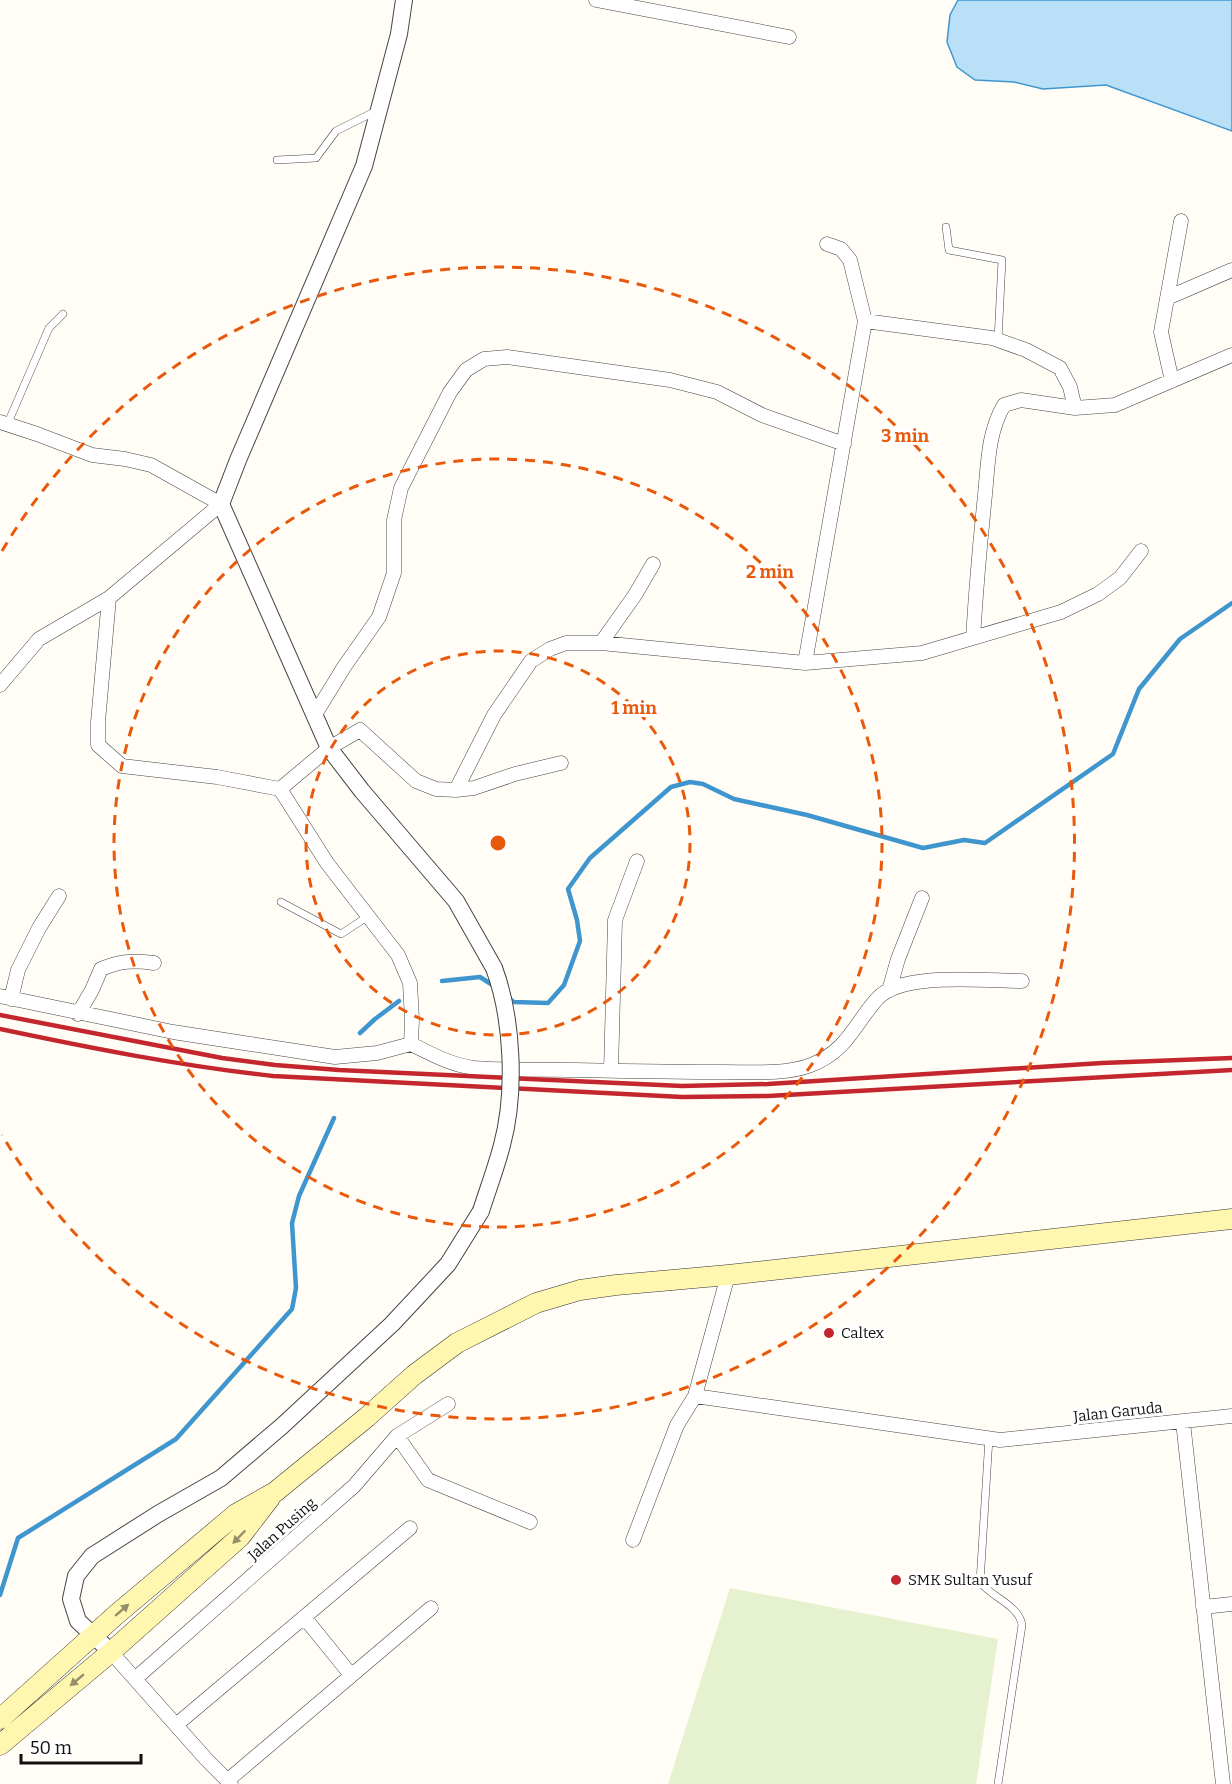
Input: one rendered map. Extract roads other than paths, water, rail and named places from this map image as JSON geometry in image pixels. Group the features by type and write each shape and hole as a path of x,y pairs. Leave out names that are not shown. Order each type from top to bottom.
{"main road":[{"path":"0,1719 236,1514 275,1492 367,1417 414,1375 457,1343 526,1307 580,1290 616,1285 728,1275 1232,1219"},
{"path":"0,1744 111,1652 240,1537 275,1492"}],"street":[{"path":"0,685 13,673 39,639 110,598 221,504 364,166 399,34 404,0"},
{"path":"596,0 789,37"},
{"path":"1173,381 1161,332 1181,221"},
{"path":"805,663 865,321 850,260 841,249 827,244"},
{"path":"1167,298 1232,270"},
{"path":"865,321 998,340 1026,350 1060,368 1070,387 1075,408"},
{"path":"973,638 978,555 990,443 995,419 1004,405 1021,400 1075,408 1115,405 1232,355"},
{"path":"314,716 344,667 379,617 394,573 394,520 402,488 417,456 450,392 466,370 484,359 507,357 670,380 717,392 762,415 844,444"},
{"path":"4,423 92,455 151,465 221,504 329,748 362,791 456,901 494,968 502,988 509,1031 510,1085 502,1144 481,1211 448,1264 392,1324 282,1426 221,1478 92,1556 76,1576 71,1599 78,1621 136,1678 229,1782 431,1608"},
{"path":"456,790 494,715 531,661 549,649 566,643 601,643 805,663 922,653 1061,612 1098,594 1120,578 1141,551"},
{"path":"601,643 635,595 652,564"},
{"path":"110,598 98,722 98,745 122,766 217,777 280,789 327,863 398,955 410,983 411,1044"},
{"path":"280,789 329,748 360,730 416,781 436,789 474,788 515,774 561,763"},
{"path":"611,1071 615,920 637,861"},
{"path":"59,896 39,928 5,998 173,1032 335,1057 376,1053 411,1044 448,1062 474,1068 773,1072 809,1066 835,1053 855,1030 877,998 891,987 933,980 1022,981"},
{"path":"891,987 898,959 922,898"},
{"path":"78,1014 101,969 116,962 133,960 154,963"},
{"path":"633,1540 677,1425 695,1396 728,1275"},
{"name":"Jalan Garuda","path":"695,1396 1000,1440 1183,1422 1203,1607 1225,1742 1223,1784"},
{"name":"Jalan Pusing","path":"136,1678 354,1486 397,1436 448,1404"},
{"path":"1183,1422 1232,1416"},
{"path":"397,1436 428,1480 530,1522"},
{"path":"176,1725 410,1528"},
{"path":"1203,1607 1232,1604"},
{"path":"304,1617 351,1675"}],"lane":[{"path":"277,160 316,158 336,131 379,109"},
{"path":"946,227 949,250 1002,260 998,340"},
{"path":"4,423 49,328 63,314"},
{"path":"281,902 341,934 367,917"},
{"path":"989,1438 980,1582 984,1588 1017,1613 1022,1625 998,1784"}],"water":[{"path":"958,0 1232,0 1232,131 1106,85 1043,89 1014,82 975,80 957,67 947,42 950,15"}],"waterway":[{"path":"507,997 514,1002 548,1003 564,985 580,941 568,889 590,858 671,787 690,782 703,784 734,799 807,815 923,848 964,840 985,843 1113,754 1139,689 1180,639 1232,603"},
{"path":"442,981 480,977 494,986"},
{"path":"360,1033 399,1001"},
{"path":"0,1595 18,1538 176,1439 292,1309 296,1288 292,1223 299,1196 334,1118"}],"railway":[{"path":"0,1015 222,1058 275,1065 682,1086 768,1084 1102,1063 1232,1058"},
{"path":"0,1029 136,1056 273,1076 682,1097 768,1096 1232,1070"}],"place":[{"name":"Caltex","path":"829,1333"},
{"name":"SMK Sultan Yusuf","path":"896,1580"}]}
